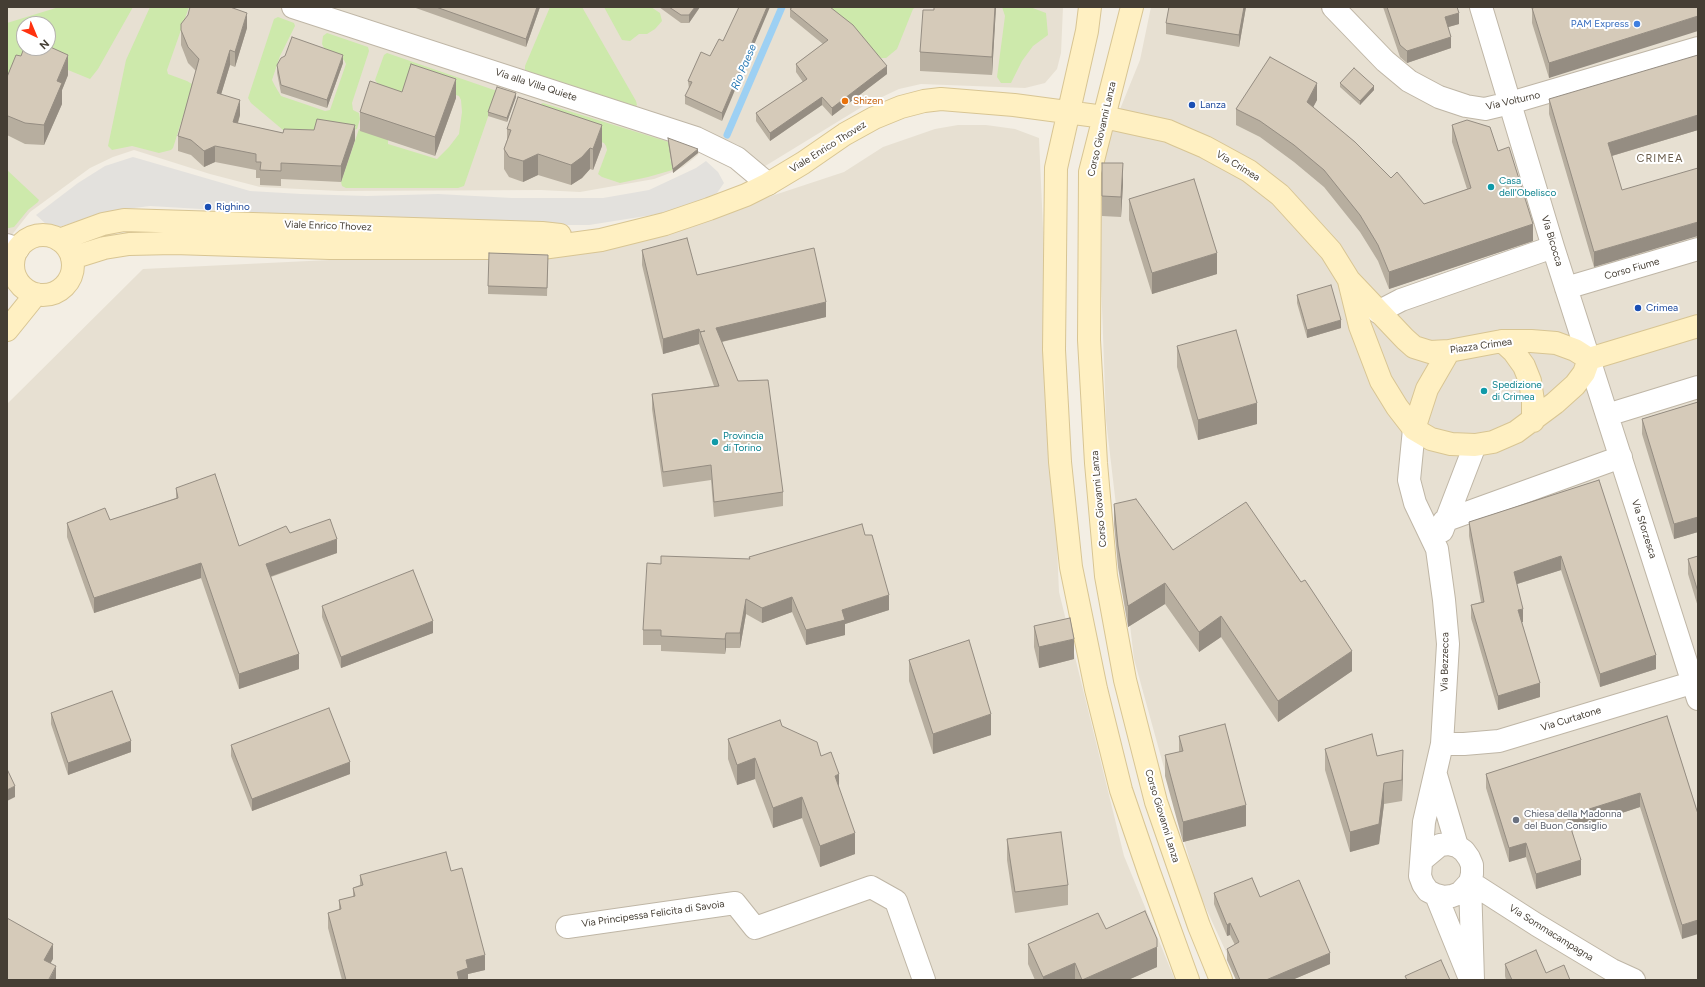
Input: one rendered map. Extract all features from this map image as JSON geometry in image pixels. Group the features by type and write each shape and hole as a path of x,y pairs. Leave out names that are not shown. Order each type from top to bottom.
{"street":[{"name":"Via alla Villa Quiete","path":"293,7 696,138 737,158 768,184"},
{"name":"Corso Giovanni Lanza","path":"1090,7 1087,31 1086,115 1090,172 1089,340 1096,463 1106,576 1125,680 1156,802 1198,926 1220,980"},
{"name":"Corso Giovanni Lanza","path":"1132,7 1086,115 1056,168 1054,350 1060,462 1070,567 1096,689 1122,790 1149,872 1188,980"},
{"name":"Via Volturno","path":"1333,7 1385,61 1409,81 1439,97 1466,106 1485,109 1698,48"},
{"name":"Via Bicocca","path":"1481,7 1553,247 1589,359"},
{"name":"Viale Enrico Thovez","path":"72,258 104,248 129,244 330,248 542,248 601,240 685,218 738,198 768,184 803,163 845,134 874,118 901,107 924,101 941,99 1014,105 1086,115"},
{"name":"Via Crimea","path":"1086,115 1168,131 1205,147 1249,171 1280,195 1331,251 1349,280"},
{"name":"Viale Enrico Thovez","path":"59,240 103,224 124,220 542,233 601,240"},
{"path":"51,236 59,240 65,245 72,258 71,275 61,289 45,295 36,294 11,284 13,265 12,247 33,237 51,236"},
{"path":"1378,312 1401,300 1553,247"},
{"name":"Corso Fiume","path":"1566,288 1698,249"},
{"path":"1349,280 1360,326 1380,381 1414,429 1431,438 1451,444 1475,445 1493,442 1516,432 1532,421 1575,385 1584,373 1589,359 1698,326"},
{"name":"Piazza Crimea","path":"1349,280 1378,312 1414,347 1430,352 1449,351 1502,341 1556,342 1575,350 1589,359"},
{"path":"7,330 36,294"},
{"path":"1502,341 1514,352 1524,366 1530,381 1533,401 1532,421"},
{"path":"1437,549 1415,503 1409,480 1414,429 1427,389 1449,351"},
{"name":"Via Sforzesca","path":"1589,359 1696,687"},
{"path":"1607,414 1698,387"},
{"path":"1437,549 1444,521 1475,445"},
{"path":"1444,521 1621,457"},
{"name":"Via Bezzecca","path":"1437,549 1448,644 1442,744 1424,822 1420,872 1423,884 1428,890 1436,895 1472,980"},
{"name":"Via Curtatone","path":"1442,744 1498,741 1696,687"},
{"name":"Via Bezzecca","path":"1436,775 1457,846 1464,851 1469,858 1472,874 1470,882 1472,980"},
{"path":"1422,860 1440,845 1449,844 1457,846"},
{"path":"1436,895 1444,897 1460,893 1470,882"},
{"name":"Via Sommacampagna","path":"1470,882 1605,966 1634,980"},
{"name":"Via Principessa Felicita di Savoia","path":"567,927 735,903 755,928 871,887 896,901 924,980"}],"shaded area":[{"path":"7,7 1063,7 1061,53 1057,69 1045,83 1025,88 921,84 899,89 865,105 762,168 738,145 710,133 698,155 683,167 670,173 654,179 580,192 541,190 339,191 260,187 210,174 134,150 113,157 90,168 30,212 7,241"},
{"path":"1151,7 1698,7 1698,980 1239,980 1198,891 1134,659 1106,420 1097,166 1140,60"},
{"path":"958,125 986,125 1015,129 1039,138 1059,592 1124,856 1175,980 7,980 7,404 143,269 620,246 844,172 883,147 935,129"},
{"path":"133,157 250,191 301,194 367,196 438,194 512,198 603,198 649,190 696,168 706,161 718,172 724,183 717,193 694,205 671,212 589,225 320,216 150,206 111,211 59,227 46,224 36,215 78,183 105,166"}],"green space":[{"path":"59,7 133,7 98,69 90,79 34,56 56,56 56,16 30,16"},
{"path":"150,7 189,7 167,70 168,74 192,84 192,88 173,148 171,150 159,153 132,146 112,150 108,146 126,60"},
{"path":"550,7 582,7 636,101 637,105 635,107 530,74 525,70 525,66"},
{"path":"604,7 651,7 660,13 662,21 655,29 647,34 639,34 630,41 622,40"},
{"path":"825,7 916,7 913,9 897,49 886,58 881,58"},
{"path":"1002,7 1030,7 1046,13 1048,35 1033,46 1022,61 1011,83 1001,83 997,77 1005,16"},
{"path":"278,17 294,23 295,26 280,56 272,80 275,86 281,96 325,111 330,110 346,64 344,60 326,52 322,44 323,36 327,33 368,47 369,51 352,103 353,110 359,113 360,119 357,129 351,131 283,130 251,103 248,98 274,19"},
{"path":"16,20 16,56 28,56 7,90 7,23"},
{"path":"387,53 497,91 464,186 458,188 346,188 342,186 341,182 359,129 364,129 388,138 388,144 437,159 459,134 462,112 461,100 459,96 411,80 403,102 391,92 390,88 378,84 375,80 384,55"},
{"path":"543,103 672,143 670,155 671,163 676,169 620,183 602,177 598,174 607,150 604,143 537,119 536,116 541,104"},
{"path":"7,170 39,200 28,210 14,227 9,228 7,228"}],"building":[{"path":"190,7 230,7 247,13 235,52 230,50 217,93 240,100 233,122 283,133 284,129 314,130 317,119 355,125 341,166 281,163 281,171 260,170 261,162 256,162 256,154 215,146 204,151 191,140 178,136 199,59 188,47 181,30 181,24 188,15"},
{"path":"436,7 537,7 526,39"},
{"path":"669,7 695,7 689,15 681,15"},
{"path":"739,7 767,7 722,113 685,96 692,82 688,81 701,52 710,56 719,39 723,41"},
{"path":"793,7 830,7 853,25 887,66 832,108 822,97 770,133 756,113 807,79 796,64 828,40 790,9"},
{"path":"934,7 995,7 992,57 920,52 923,10 934,10"},
{"path":"1169,7 1244,7 1239,35 1166,23"},
{"path":"1387,7 1457,7 1459,13 1445,17 1451,37 1407,51 1400,45"},
{"path":"1698,7 1698,16 1549,63 1532,8"},
{"path":"292,37 343,55 327,100 281,85 277,65 281,58 285,56"},
{"path":"56,50 68,55 57,81 62,83 44,125 25,123 7,115 7,77 16,55 56,56"},
{"path":"1698,55 1698,115 1608,143 1622,190 1698,168 1698,222 1594,252 1549,99"},
{"path":"1270,57 1317,83 1307,102 1355,142 1391,178 1397,172 1424,204 1471,188 1452,125 1467,120 1490,127 1498,151 1509,147 1533,224 1389,272 1378,245 1360,215 1324,170 1294,145 1260,121 1236,109"},
{"path":"411,64 456,79 435,137 360,112 370,81 402,92"},
{"path":"1354,68 1374,86 1360,101 1340,83"},
{"path":"497,87 516,93 507,118 488,112"},
{"path":"518,97 602,125 593,149 590,148 582,157 571,165 538,154 523,161 509,157 504,149 511,130 507,129"},
{"path":"668,138 698,149 673,169"},
{"path":"1102,163 1123,163 1121,197 1102,196"},
{"path":"1194,179 1217,253 1152,273 1129,199"},
{"path":"687,238 697,275 814,248 826,302 716,328 738,381 768,380 783,492 714,502 711,465 663,472 652,394 719,386 699,329 663,339 642,250"},
{"path":"489,253 548,255 547,288 488,286"},
{"path":"1331,285 1341,320 1307,330 1297,295"},
{"path":"1236,330 1257,403 1198,420 1177,346"},
{"path":"1698,402 1698,517 1674,524 1642,419"},
{"path":"215,474 239,546 286,526 290,533 330,519 337,539 266,564 299,654 239,674 201,563 94,598 67,523 105,508 110,520 178,498 176,488"},
{"path":"1599,480 1656,655 1600,674 1561,556 1514,572 1523,609 1518,610 1540,683 1498,696 1471,605 1484,602 1469,522"},
{"path":"1136,499 1173,550 1246,502 1301,582 1305,580 1352,651 1278,701 1221,616 1199,632 1165,583 1128,606 1118,546 1114,504"},
{"path":"862,524 865,535 872,535 889,595 842,610 845,620 806,630 792,597 762,608 746,599 740,633 726,633 725,639 661,636 661,630 643,630 647,563 661,564 661,556 750,559 749,557"},
{"path":"1698,556 1698,592 1688,559"},
{"path":"413,570 433,621 341,657 322,606"},
{"path":"1070,618 1074,639 1039,647 1034,626"},
{"path":"969,640 991,714 933,734 909,660"},
{"path":"112,691 131,741 68,763 51,713"},
{"path":"329,708 350,762 252,799 231,745"},
{"path":"1667,716 1698,814 1698,920 1682,925 1640,793 1567,816 1581,860 1536,874 1526,843 1509,848 1486,774"},
{"path":"780,720 782,726 817,742 821,756 831,752 839,774 835,776 855,833 820,846 802,797 773,808 755,758 737,765 728,739"},
{"path":"1225,724 1246,805 1183,822 1165,755 1183,751 1179,736"},
{"path":"1372,734 1377,756 1403,750 1402,780 1384,783 1379,824 1350,832 1325,749"},
{"path":"7,769 15,786 7,790"},
{"path":"1061,832 1068,885 1015,892 1007,839"},
{"path":"446,852 451,871 462,868 485,955 466,960 468,968 457,972 459,980 346,980 328,913 341,909 339,900 355,896 353,888 363,885 360,875"},
{"path":"1252,878 1260,897 1299,880 1330,953 1266,980 1240,980 1227,949 1239,942 1230,923 1227,925 1214,893"},
{"path":"1145,911 1157,939 1157,947 1082,980 1075,963 1043,977 1028,944 1098,913 1106,929"},
{"path":"7,918 53,944 44,960 56,966 49,979 50,980 7,980"},
{"path":"1536,950 1546,973 1564,965 1570,980 1512,980 1505,964"},
{"path":"1441,960 1450,980 1407,980 1405,976"}],"waterway":[{"name":"Rio Paese","path":"727,135 782,7"}],"place":[{"name":"PAM Express","path":"1637,24"},
{"name":"Shizen","path":"845,101"},
{"name":"Lanza","path":"1192,105"},
{"name":"Casa dell'Obelisco","path":"1491,187"},
{"name":"Righino","path":"208,207"},
{"name":"Crimea","path":"1638,308"},
{"name":"Spedizione di Crimea","path":"1484,391"},
{"name":"Provincia di Torino","path":"715,442"},
{"name":"Chiesa della Madonna del Buon Consiglio","path":"1516,820"}],"district":[{"name":"CRIMEA","path":"1660,159"}]}
